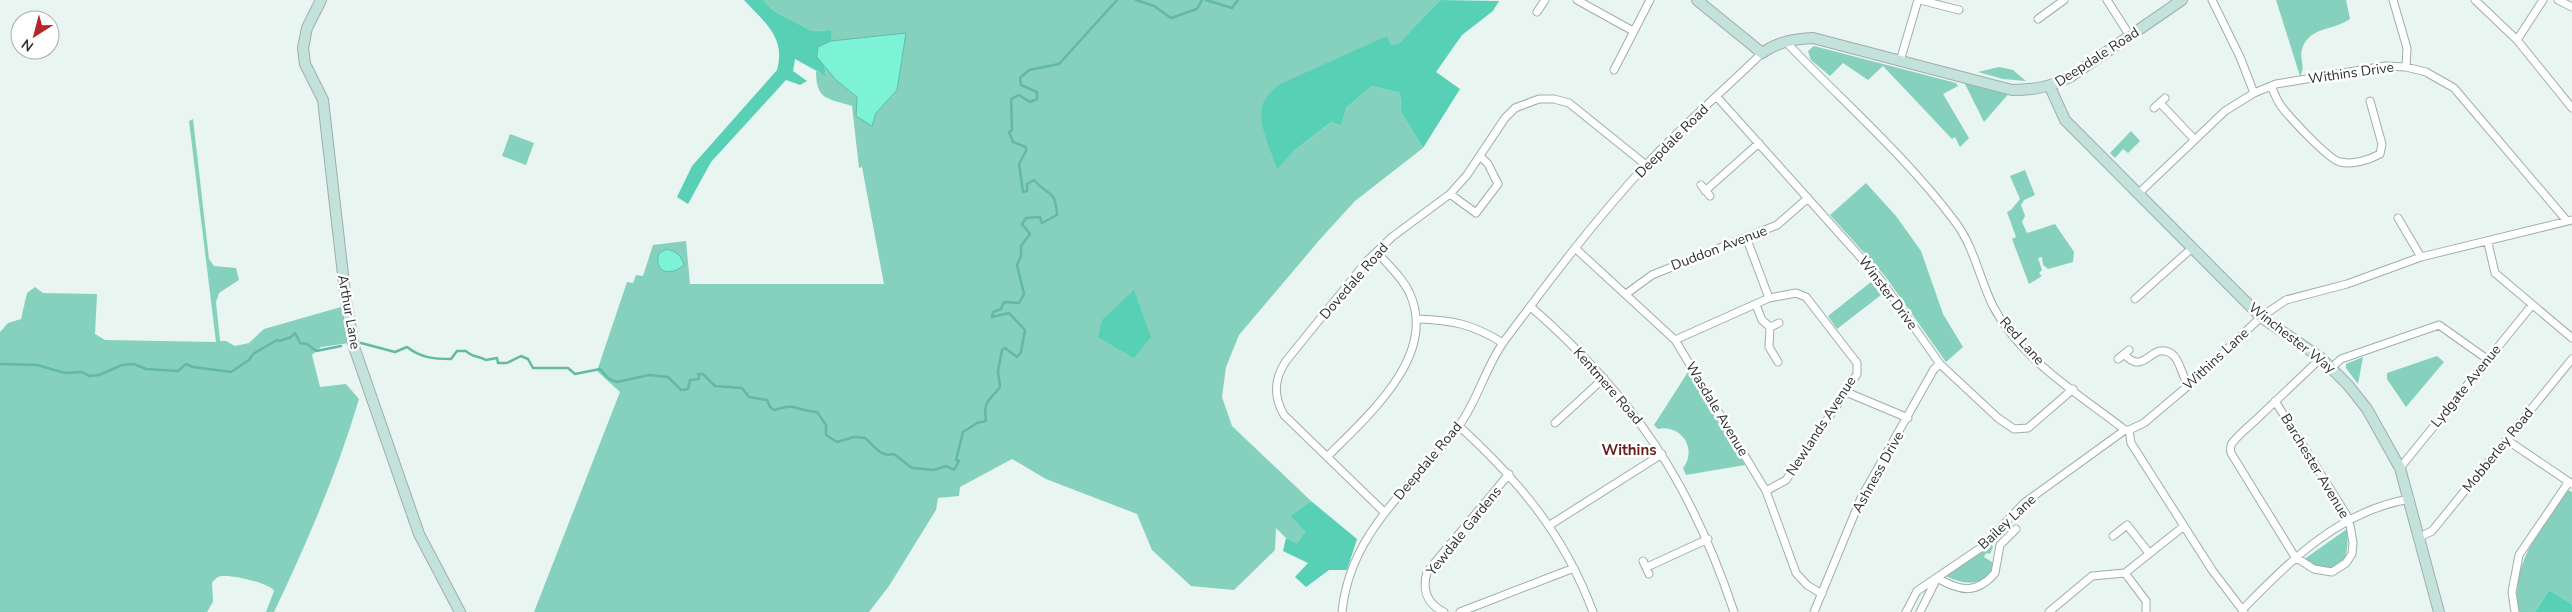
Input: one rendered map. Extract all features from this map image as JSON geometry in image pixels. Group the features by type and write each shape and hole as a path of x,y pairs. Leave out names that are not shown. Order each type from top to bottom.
{"street":[{"name":"Arthur Lane","path":"321,0 307,28 303,48 305,64 323,100 346,301 354,347 420,534 460,612"},
{"path":"1537,12 1545,0"},
{"path":"1577,0 1633,31"},
{"path":"1614,70 1650,0"},
{"path":"1697,0 1762,53"},
{"path":"1900,61 1923,0 1955,9 1954,0"},
{"path":"2038,19 2064,0"},
{"path":"2107,0 2130,36"},
{"name":"Deepdale Road","path":"1342,612 1344,591 1357,554 1384,512 1459,426 1503,343 1575,248 1646,165 1762,53 1785,41 1813,38 2012,90 2050,87 2070,77 2182,0"},
{"path":"2212,0 2240,57 2254,93"},
{"path":"2393,0 2407,48 2406,67"},
{"path":"2474,0 2516,40 2572,108"},
{"path":"2516,40 2543,0"},
{"path":"2558,0 2572,6"},
{"name":"Red Lane","path":"1785,41 1926,185 1961,231 1993,306 2004,324 2037,359 2127,430"},
{"name":"Withins Drive","path":"2138,194 2225,110 2254,93 2271,86 2385,66 2406,67 2426,72 2454,88 2569,221"},
{"path":"2271,86 2289,118 2328,156 2341,163 2358,162 2380,154 2382,144 2370,101"},
{"name":"Winchester Way","path":"2050,87 2065,120 2138,194 2261,317 2320,358 2368,409 2400,468 2410,499 2439,612"},
{"name":"Winster Drive","path":"1717,96 1880,279 1940,364 1998,418 2014,429 2021,430 2033,425 2073,389"},
{"name":"Dovedale Road","path":"1384,512 1284,415 1276,396 1276,382 1286,361 1377,252 1399,232 1450,194 1480,157 1505,118 1515,108 1539,99 1554,99 1569,103 1646,165"},
{"path":"2160,103 2194,140"},
{"path":"1705,191 1759,143"},
{"path":"1450,194 1476,213 1498,184 1488,164 1480,157"},
{"name":"Duddon Avenue","path":"1626,294 1652,274 1778,225 1808,198"},
{"path":"2399,217 2422,257"},
{"name":"Withins Lane","path":"2127,430 2144,423 2189,385 2261,317 2286,300 2346,284 2422,257 2488,243 2569,221"},
{"path":"1746,238 1770,298"},
{"path":"2488,243 2495,273 2572,338"},
{"name":"Wasdale Avenue","path":"1575,248 1675,340 1766,491 1796,573 1807,585 1822,594"},
{"path":"2135,299 2192,248"},
{"path":"1327,457 1391,388 1410,352 1417,319 1409,292 1377,252"},
{"name":"Newlands Avenue","path":"1675,340 1770,298 1796,293 1806,297 1857,362 1857,374 1786,480 1766,491"},
{"path":"1756,305 1762,320 1770,327"},
{"name":"Lydgate Avenue","path":"2400,468 2532,305"},
{"name":"Kentmere Road","path":"1531,307 1562,335 1604,378 1662,454 1677,477 1708,539 1734,612"},
{"path":"1417,319 1456,321 1472,325 1503,343"},
{"path":"1770,327 1779,323"},
{"path":"2331,368 2341,359 2439,325 2487,360"},
{"path":"1770,327 1769,347 1779,363"},
{"path":"2124,354 2132,362 2138,363 2156,352 2169,353 2176,358 2184,380 2189,385"},
{"path":"2295,557 2230,453 2232,442 2320,358"},
{"name":"Mobberley Road","path":"2420,537 2432,531 2572,359"},
{"name":"Ashness Drive","path":"1814,612 1861,498 1908,418 1934,369 1940,364"},
{"path":"1555,424 1604,378"},
{"path":"1846,392 1908,418"},
{"name":"Barchester Avenue","path":"2275,401 2349,519 2352,529 2352,554 2340,569 2332,572 2322,572 2295,557"},
{"path":"1459,426 1509,474 1550,525 1574,568 1593,612"},
{"path":"2127,430 2131,443 2184,526 2243,611 2295,557 2349,519 2395,501 2410,499"},
{"name":"Bailey Lane","path":"1906,612 1917,591 1982,547 2024,502 2127,430"},
{"path":"2507,440 2570,484 2519,556 2512,592 2515,612"},
{"path":"1550,525 1662,454"},
{"name":"Yewdale Gardens","path":"1444,612 1428,598 1425,590 1427,572 1509,474"},
{"path":"2113,536 2126,525 2149,553"},
{"path":"2049,612 2092,576 2125,573 2184,526"},
{"name":"Bailey Lane","path":"1937,578 1956,587 1975,589 1995,574 1994,558 2000,545 2016,529"},
{"path":"1646,568 1708,539"},
{"path":"1460,612 1574,568"},
{"path":"2125,573 2146,600 2146,612"},
{"name":"Bailey Lane","path":"1920,612 1937,578"}],"shaded area":[{"path":"744,0 763,0 774,11 812,31 831,30 831,41 818,47 817,56 824,64 826,76 795,59 793,71 807,81 800,85 786,80 711,162 688,204 677,197 692,166 777,70 779,48 776,39 772,31"},
{"path":"763,0 1440,0 1399,43 1391,47 1386,36 1277,168 1295,150 1331,122 1341,126 1347,107 1372,86 1400,93 1401,112 1423,148 1355,201 1322,237 1239,335 1226,367 1222,397 1232,426 1311,501 1290,516 1305,532 1297,543 1286,538 1276,528 1275,550 1234,590 1191,586 1152,550 1137,514 1046,479 1012,459 960,487 959,496 938,498 936,510 889,586 869,612 534,612 620,392 597,371 627,282 633,283 636,275 643,276 653,245 686,241 690,284 884,284 862,167 859,168 852,106 830,99 821,93 818,88 816,71 826,75 824,64 836,80 876,113 897,90 906,33 831,41 831,30 812,31 774,11"},
{"path":"1440,0 1499,1 1493,11 1462,35 1436,72 1460,89 1423,148 1401,112 1400,93 1372,86 1347,107 1341,126 1331,122 1295,150 1277,169 1266,139 1261,114 1268,95 1278,85 1387,36 1391,46 1399,43"},
{"path":"2276,0 2346,0 2350,19 2310,36 2301,53 2302,73 2300,76"},
{"path":"906,33 897,90 876,113 872,126 856,116 857,97 836,80 817,57 818,47 831,41"},
{"path":"1814,46 1956,83 1958,86 1943,94 1969,138 1960,147 1955,137 1952,139 1883,66 1868,80 1843,63 1830,76 1811,60 1808,51"},
{"path":"1999,67 2013,70 2026,81 2003,79 1978,72"},
{"path":"1962,78 2012,90 1984,122"},
{"path":"193,119 209,259 214,266 236,268 239,280 219,293 216,302 220,341 226,341 235,346 249,343 264,329 341,307 349,343 321,347 312,355 320,387 346,384 359,399 331,481 310,534 274,612 266,612 274,591 271,588 248,580 223,576 218,577 212,582 213,602 207,612 0,612 0,332 8,323 21,319 27,293 35,287 43,293 97,294 95,334 105,340 216,342 189,121"},
{"path":"2131,131 2140,141 2128,153 2123,149 2115,158 2110,153"},
{"path":"510,134 534,143 526,165 502,156"},
{"path":"2025,170 2035,195 2024,200 2021,205 2025,216 2022,222 2027,233 2055,224 2074,252 2073,262 2048,269 2043,265 2042,257 2038,258 2042,270 2039,273 2042,276 2029,284 2012,239 2016,237 2007,212 2020,199 2010,176"},
{"path":"1866,183 1896,216 1921,251 1943,314 1963,347 1946,362 1885,276 1830,215"},
{"path":"667,249 678,254 684,265 679,269 669,272 661,269 658,260 659,253"},
{"path":"1871,282 1881,295 1837,329 1828,316"},
{"path":"1134,290 1151,337 1134,358 1098,337 1102,320"},
{"path":"2437,356 2444,362 2406,407 2387,379 2387,373"},
{"path":"2363,357 2358,384 2346,368 2346,364"},
{"path":"1688,372 1745,465 1686,475 1683,468 1689,453 1685,439 1674,430 1658,429 1654,425"},
{"path":"2568,490 2572,492 2572,604 2549,590 2535,612 2519,612 2518,578 2523,562 2539,532"},
{"path":"1311,501 1357,539 1347,570 1329,570 1306,587 1295,577 1308,563 1283,551 1286,538 1297,543 1305,532 1290,516"},
{"path":"2347,529 2346,553 2344,561 2340,566 2334,569 2325,569 2303,560"},
{"path":"1989,542 1993,547 1990,554 1986,553 1984,557 1992,562 1993,568 1984,579 1972,583 1946,576"},
{"path":"2549,590 2572,604 2572,612 2535,612"}],"waterway":[{"path":"361,343 395,352 407,347 423,356 439,359 451,359 457,351 466,351 486,360 497,358 498,363 507,363 521,356 528,359 533,368 568,368 575,374 600,369 609,379 617,382 649,375 668,377 681,390 688,389 690,380 699,379 698,374 703,374 715,386 742,388 749,397 767,400 770,407 774,410 793,407 817,412 826,425 826,435 837,442 854,437 865,438 881,453 894,454 912,468 934,470 946,466 954,470 959,461 956,460 963,432 977,423 986,421 986,405 1000,387 998,371 1002,350 1005,348 1017,357 1021,352 1025,330 1009,313 992,317 993,312 1001,309 1004,302 1019,303 1024,294 1017,265 1021,256 1021,246 1030,234 1022,224 1026,218 1040,217 1042,223 1057,215 1053,196 1034,180 1027,184 1027,191 1023,192 1019,164 1026,151 1026,147 1013,142 1009,132 1012,130 1011,99 1019,95 1030,102 1037,99 1037,92 1021,85 1020,78 1029,70 1059,64 1117,0"},
{"path":"1136,0 1154,6 1171,18 1197,9 1202,0"},
{"path":"1206,0 1232,8 1238,0"},
{"path":"0,364 37,365 65,373 82,372 89,376 99,375 122,365 134,364 146,369 178,371 186,364 193,367 231,372 249,360 253,354 277,340 280,341 291,337 295,333 300,343 307,344 316,351 341,346"}],"district":[{"name":"Withins","path":"1629,450"}]}
